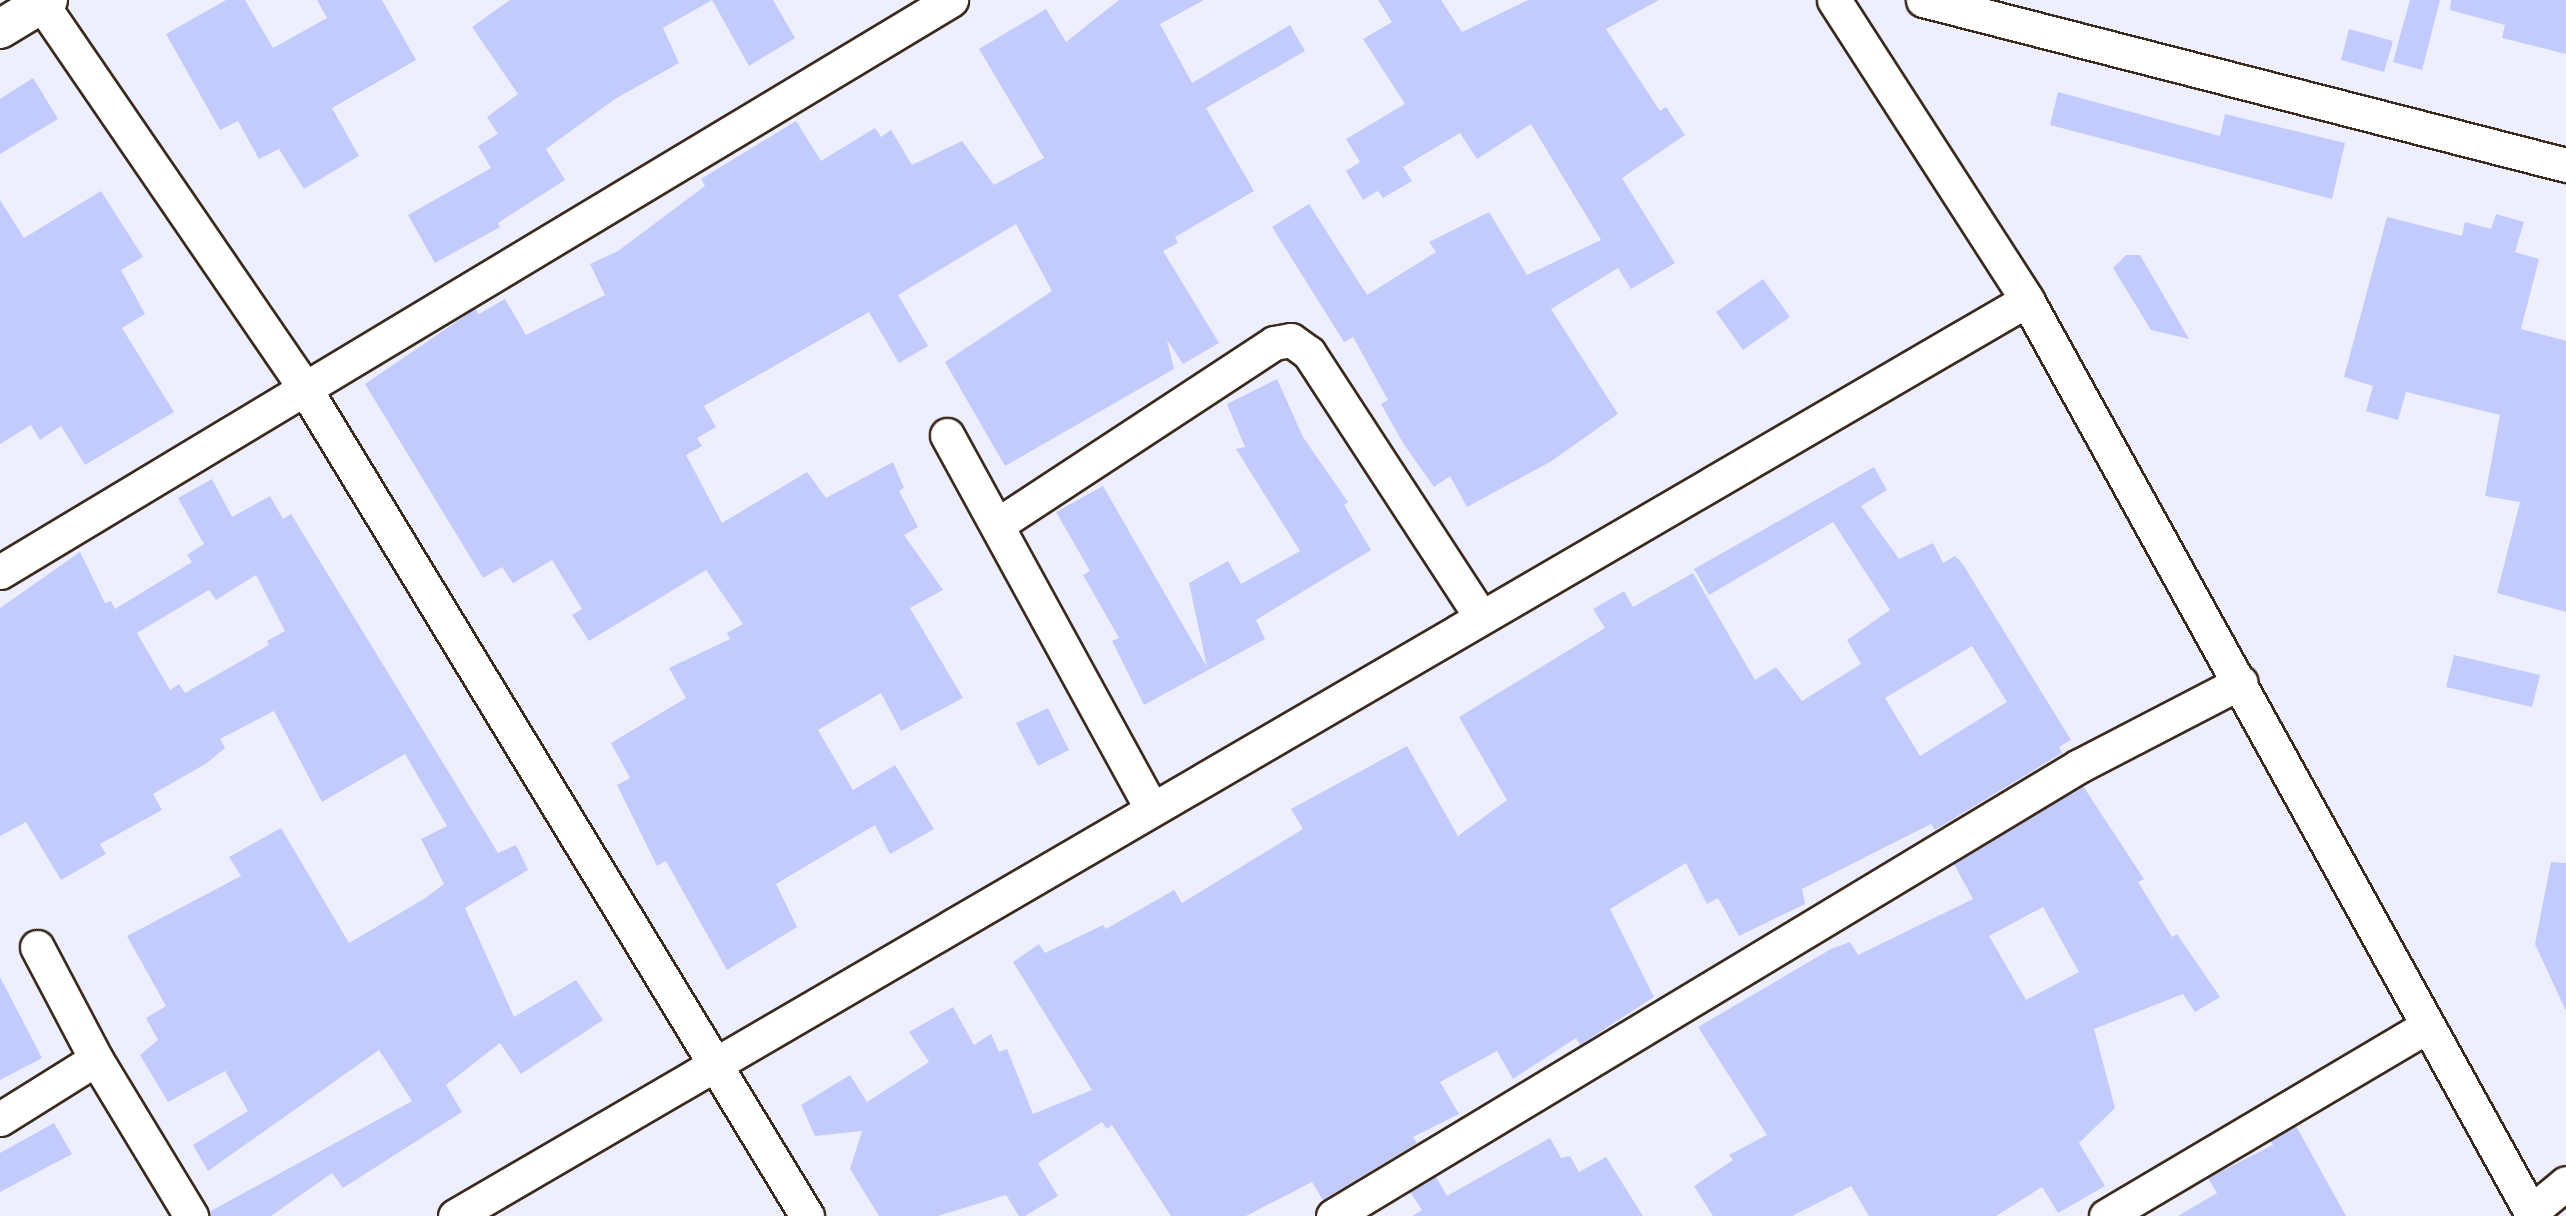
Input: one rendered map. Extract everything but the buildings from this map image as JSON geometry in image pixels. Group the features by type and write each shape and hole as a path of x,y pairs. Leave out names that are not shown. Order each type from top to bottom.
{"main road":[{"path":"0,29 43,1"}],"street":[{"path":"0,572 307,392 951,0"},
{"path":"1834,0 2027,300 2241,682 2425,1027 2532,1214 2566,1183"},
{"path":"1923,0 2566,166"},
{"path":"43,1 307,392 807,1216"},
{"path":"456,1216 714,1062 2027,300"},
{"path":"996,525 1274,343 1291,340 1309,353 1481,617"},
{"path":"947,435 1151,808"},
{"path":"1333,1216 2079,766 2241,682"},
{"path":"37,947 96,1059 191,1216"},
{"path":"2106,1216 2425,1027"},
{"path":"0,1119 96,1059"}]}
